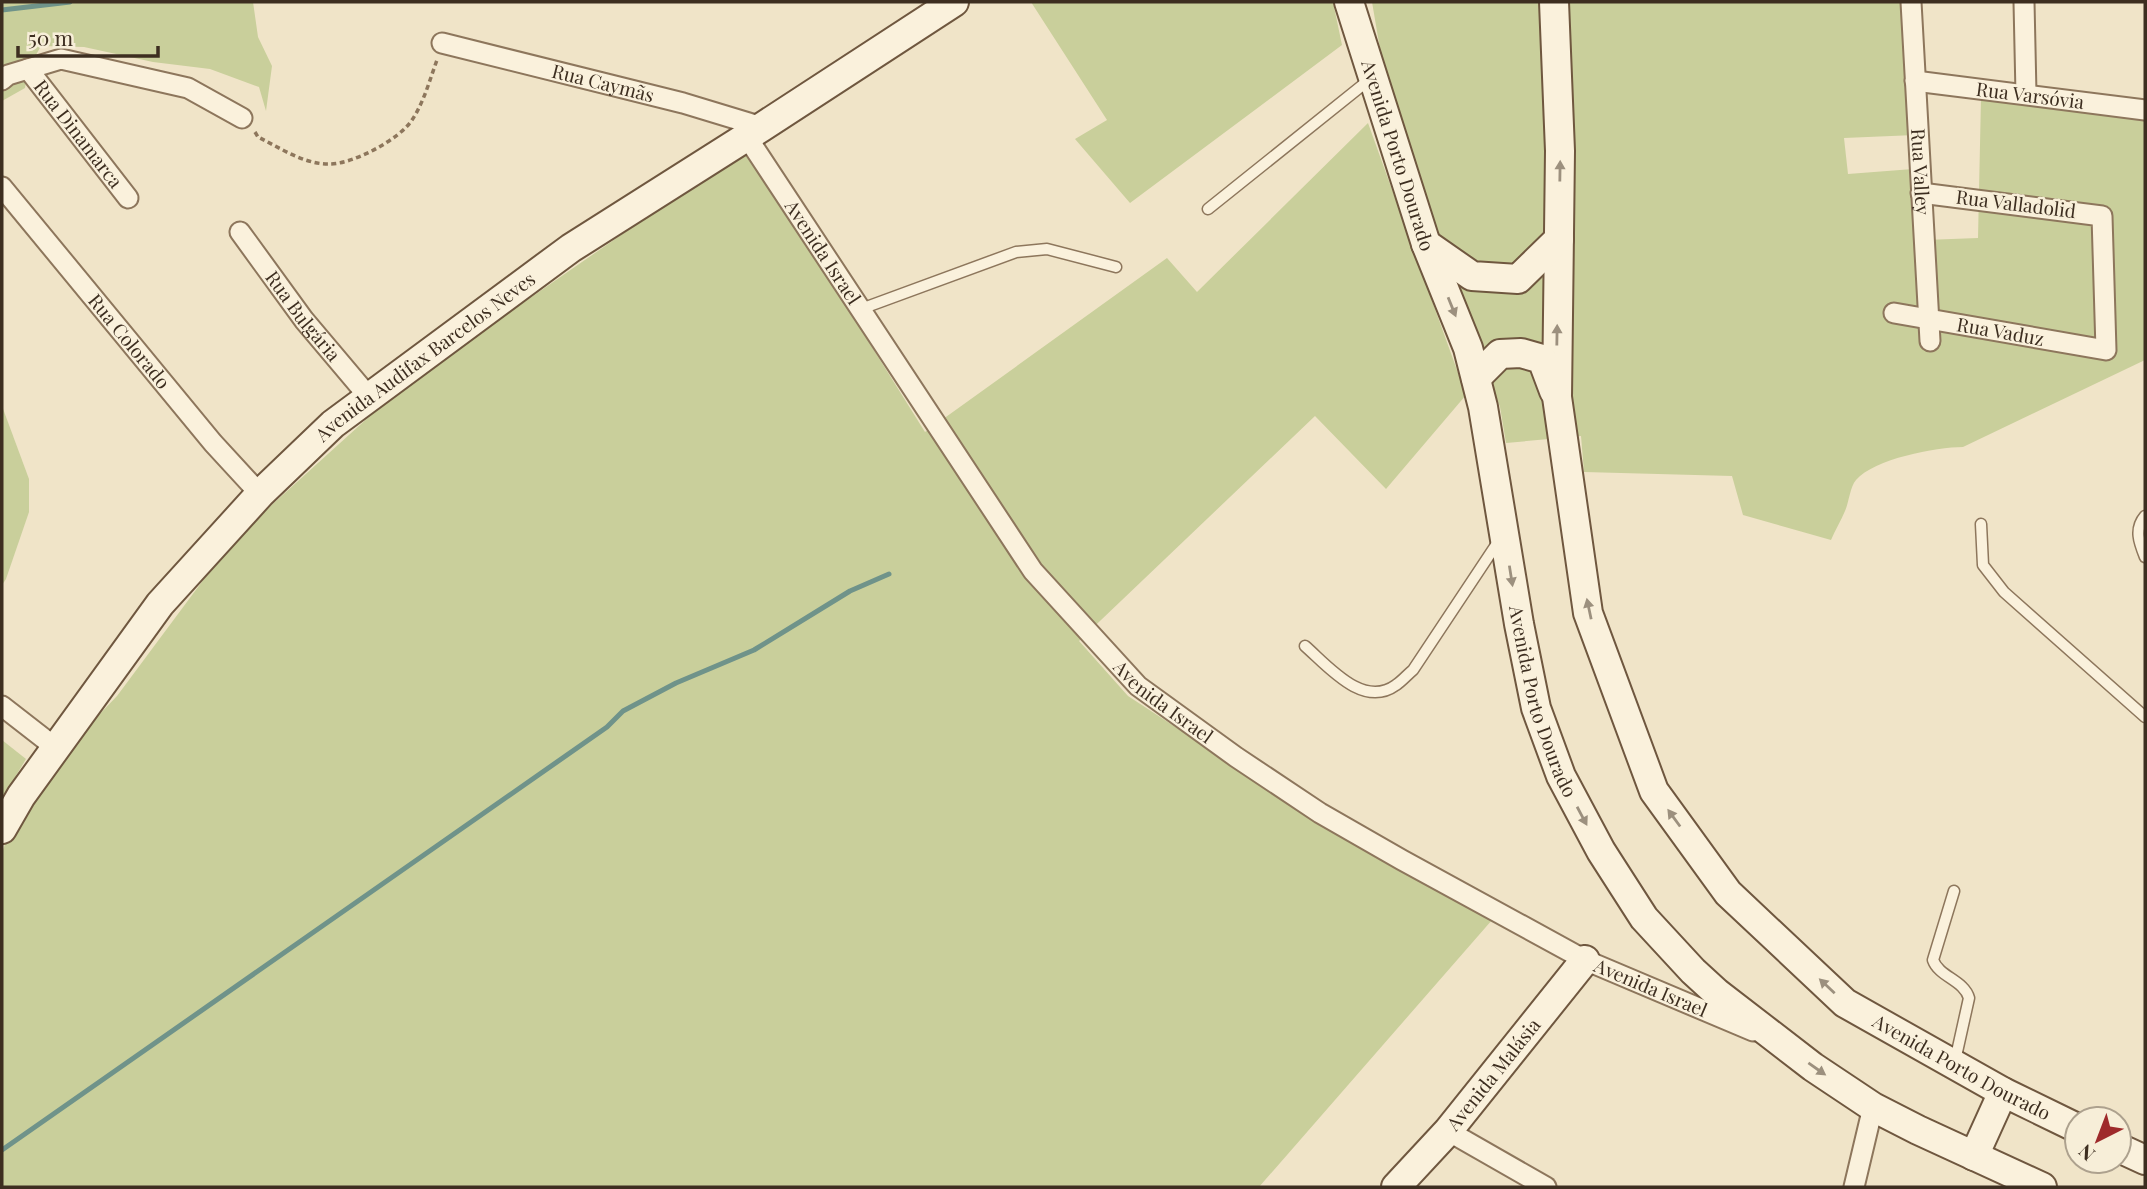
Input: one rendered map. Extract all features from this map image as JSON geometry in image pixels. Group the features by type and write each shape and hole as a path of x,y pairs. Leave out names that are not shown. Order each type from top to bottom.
{"street":[{"name":"Avenida Audifax Barcelos Neves","path":"2,828 160,604 260,494 333,424 571,248 954,2"},
{"name":"Avenida Porto Dourado","path":"1348,2 1359,29 1426,244 1468,348 1476,378 1536,708 1561,776 1601,851 1644,918 1693,971 1780,1042 1873,1107 2042,1187"},
{"name":"Avenida Porto Dourado","path":"1554,2 1560,151 1557,397 1588,613 1654,791 1728,893 1845,1003 1954,1066 2063,1121"},
{"name":"Rua Valley","path":"1911,2 1930,341"},
{"path":"2024,2 2026,94"},
{"name":"Rua Caymãs","path":"442,43 683,103 755,132"},
{"path":"2,80 8,75 61,60 188,88 242,118"},
{"name":"Rua Dinamarca","path":"28,69 128,198"},
{"name":"Rua Varsóvia","path":"1915,81 2145,110"},
{"name":"Avenida Israel","path":"755,132 861,309 1033,571 1138,686 1236,757 1320,813 1402,860 1585,960 1780,1042"},
{"name":"Rua Colorado","path":"2,187 213,443 260,494"},
{"name":"Rua Valladolid","path":"1921,193 2102,216 2106,350"},
{"name":"Rua Bulgária","path":"240,232 304,320 369,397"},
{"path":"1426,244 1472,276 1518,279 1559,239"},
{"name":"Rua Vaduz","path":"1894,313 2106,350"},
{"path":"1476,378 1500,354 1521,353 1542,359 1557,397"},
{"path":"2,706 56,748"},
{"name":"Avenida Malásia","path":"1396,1187 1448,1131 1585,960"},
{"path":"1974,1156 2003,1092"},
{"path":"1854,1187 1873,1107"},
{"path":"1448,1131 1546,1187"}],"lane":[{"path":"1209,209 1373,77"},
{"path":"861,309 1016,252 1047,248 1116,267"},
{"path":"2145,516 2137,537 2145,557"},
{"path":"1981,524 1983,565 2004,592 2145,717"},
{"path":"1305,646 1349,684 1372,693 1394,687 1413,670 1504,533"},
{"path":"1954,891 1933,960 1936,967 1967,989 1969,998 1954,1066"}],"path":[{"path":"242,118 258,137 295,156 330,165 366,154 387,144 411,122 422,100 442,43"}],"green space":[{"path":"2,2 253,2 258,37 272,66 266,111 259,87 210,69 153,62 84,47 41,46 28,69 25,88 2,101"},
{"path":"1031,2 1333,2 1342,45 1130,203 1075,139 1107,120"},
{"path":"1372,2 1905,2 1915,135 1844,138 1848,174 1913,169 1925,240 1978,238 1981,98 2145,121 2145,360 1963,447 1937,449 1877,466 1854,483 1845,511 1831,540 1743,515 1732,476 1584,472 1581,436 1506,443 1500,407 1387,90"},
{"path":"1368,123 1466,395 1386,489 1315,416 1079,641 1128,696 1203,745 1292,802 1499,912 1259,1187 2,1187 2,853 21,796 117,696 233,540 403,386 709,174 751,153 925,432 1167,258 1197,292"},
{"path":"2,406 29,479 29,512 2,585"},
{"path":"2,740 26,759 2,799"}],"waterway":[{"path":"2,10 70,2"},
{"path":"2,1150 607,727 623,711 676,683 754,650 850,591 889,574"}]}
